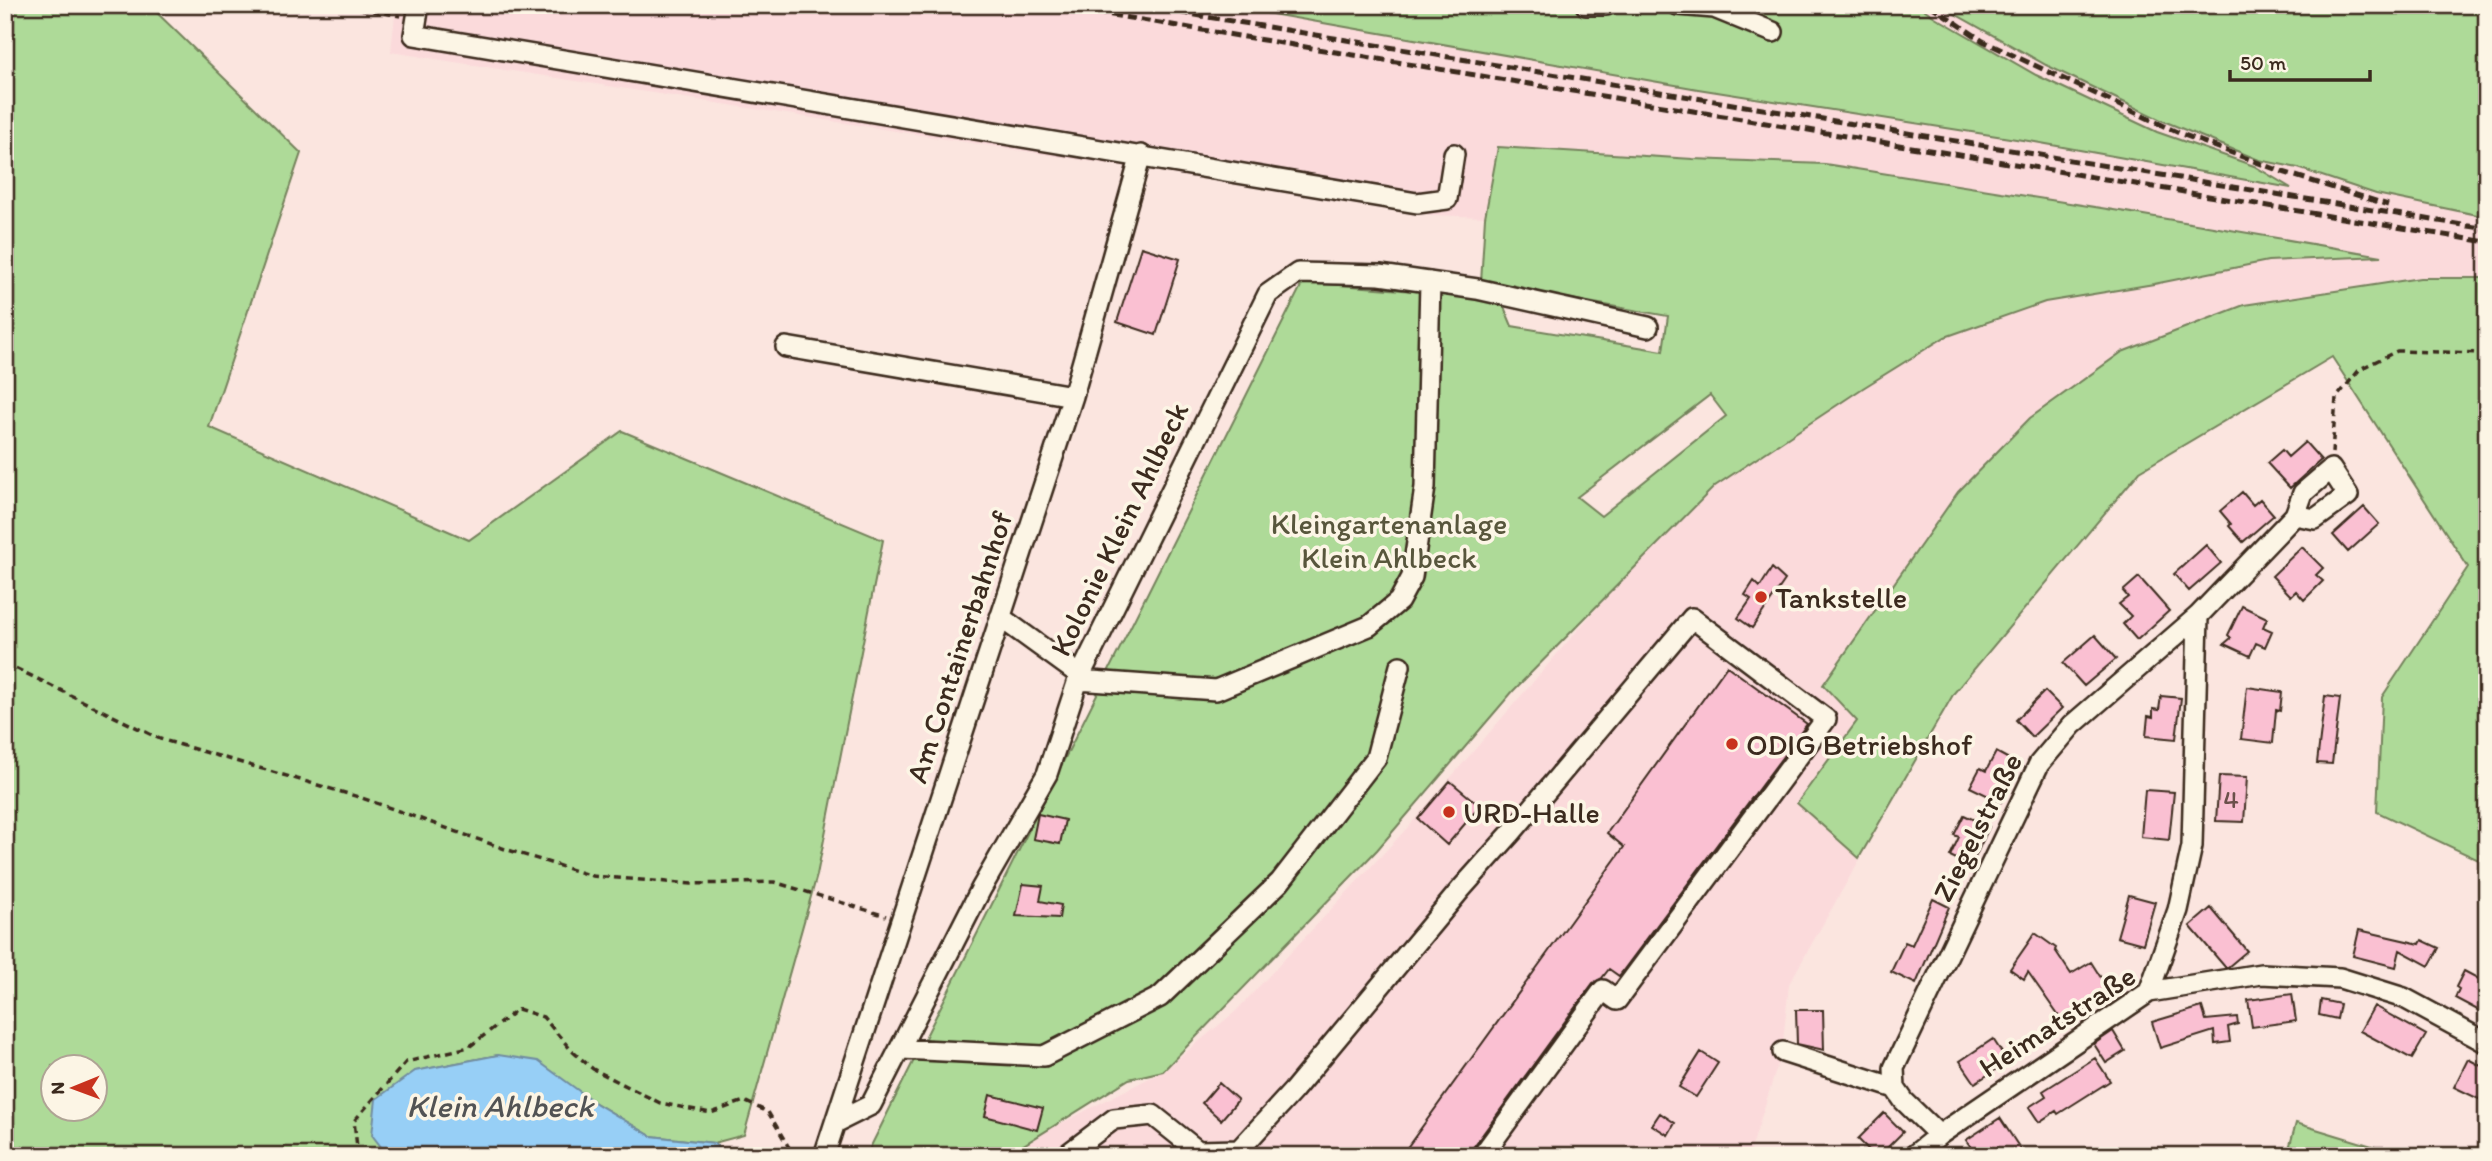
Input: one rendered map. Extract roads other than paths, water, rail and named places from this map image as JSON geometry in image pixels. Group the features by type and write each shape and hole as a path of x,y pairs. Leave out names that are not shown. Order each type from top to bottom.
{"street":[{"path":"1586,5 1606,5"},
{"path":"1678,5 1714,8 1773,32"},
{"path":"418,12 414,35 1417,203 1447,199 1454,154"},
{"name":"Am Containerbahnhof","path":"824,1156 1073,396 1141,155"},
{"name":"Kolonie Klein Ahlbeck","path":"835,1123 871,1105 902,1049 981,889 1047,774 1079,678 1268,294 1298,273 1380,275 1477,289 1648,327"},
{"path":"1000,617 1079,678 1216,690 1369,626 1399,601 1412,577 1425,487 1430,282"},
{"path":"786,347 1073,396"},
{"name":"Ziegelstraße","path":"1895,1088 1894,1068 2039,764 2072,725 2198,616 2295,515 2303,493 2331,469 2348,495 2315,519 2295,515"},
{"path":"2149,992 2178,910 2192,846 2198,616"},
{"path":"1065,1156 1114,1119 1153,1115 1198,1151 1239,1150 1293,1091 1692,618 1826,719 1617,1000 1603,990 1482,1156"},
{"path":"902,1049 1044,1056 1160,997 1280,882 1376,758 1399,666"},
{"name":"Heimatstraße","path":"1913,1156 1939,1135 2149,992 2261,974 2340,978 2404,999 2487,1043"},
{"path":"1783,1052 1895,1088 1939,1135"}],"water":[{"name":"Klein Ahlbeck","path":"498,1055 538,1061 597,1104 651,1136 714,1143 727,1156 388,1156 372,1135 376,1099 415,1071"}],"railway":[{"path":"1051,5 2487,242"},
{"path":"1135,5 2487,229"},
{"path":"1930,5 1983,41 2179,133 2283,172 2388,205"}],"place":[{"name":"Tankstelle","path":"1761,597"},
{"name":"ODIG Betriebshof","path":"1732,744"},
{"name":"URD-Halle","path":"1449,812"}],"park label":[{"name":"Kleingartenanlage Klein Ahlbeck","path":"1389,540"}]}
